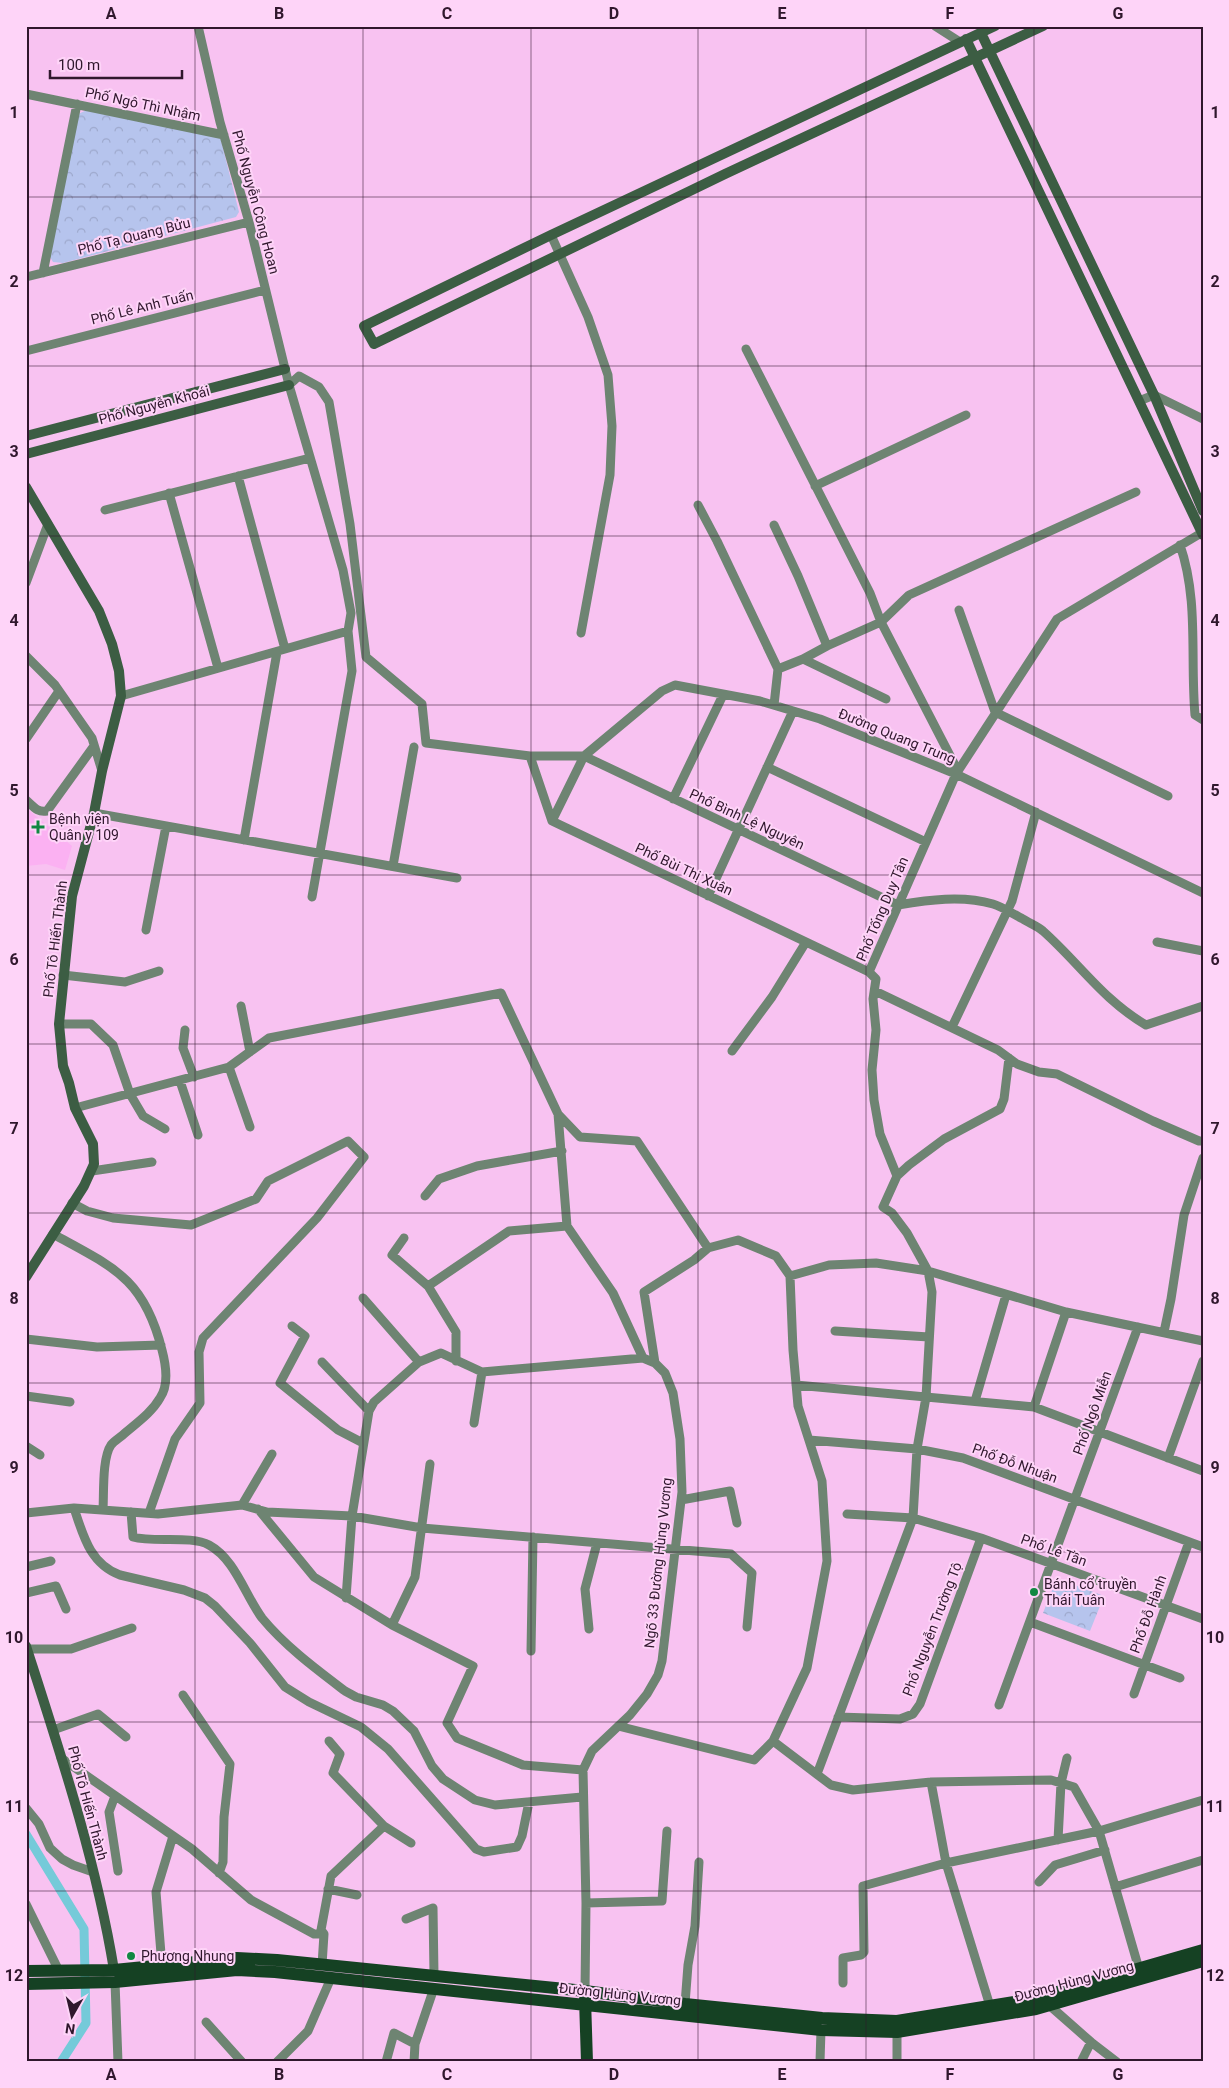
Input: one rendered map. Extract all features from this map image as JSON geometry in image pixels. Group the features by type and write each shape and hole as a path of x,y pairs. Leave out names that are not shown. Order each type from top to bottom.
{"main road":[{"name":"Đường Hùng Vương","path":"111,1976 162,1966 236,1958 277,1960 585,1991 684,2004 867,2021 897,2021 1033,1999 1203,1950"},
{"name":"Đường Hùng Vương","path":"26,1983 67,1975 111,1976 237,1970 275,1972 821,2030 897,2032 1036,2009 1203,1961"},
{"name":"Đường Hùng Vương","path":"26,1983 67,1975"},
{"path":"585,1991 587,2062"}],"street":[{"name":"Phố Nguyễn Công Hoan","path":"198,26 224,135 249,222 289,385 343,570 351,613 348,631 352,671 312,897"},
{"path":"935,26 963,41 975,58 1202,533"},
{"path":"995,26 364,326 374,344 725,174 1043,26"},
{"path":"981,33 1154,395 1203,511"},
{"name":"Phố Ngô Thì Nhậm","path":"26,94 224,135"},
{"path":"43,273 77,104"},
{"name":"Phố Tạ Quang Bửu","path":"26,277 249,222"},
{"path":"552,235 588,317 608,375 612,426 610,474 581,633"},
{"name":"Phố Lê Anh Tuấn","path":"26,350 266,290"},
{"path":"746,349 870,594 881,622 957,772"},
{"path":"285,369 319,387 329,402 350,524 366,656 422,704 426,743 530,756 584,756 552,821"},
{"name":"Phố Nguyễn Khoái","path":"26,436 285,369"},
{"path":"289,385 299,376"},
{"name":"Phố Nguyễn Khoái","path":"26,454 289,385"},
{"path":"1139,401 1154,395 1203,418"},
{"path":"816,486 966,415"},
{"path":"105,510 310,458"},
{"path":"238,476 281,650 244,840"},
{"name":"Phố Tô Hiến Thành","path":"26,487 99,612 117,662 121,696 102,771 94,813 72,896 59,1024 63,1066 70,1083 75,1108 92,1144 94,1164 92,1171"},
{"path":"778,669 881,622 909,595 1136,492"},
{"path":"169,494 218,668"},
{"path":"698,505 778,669 774,705"},
{"path":"26,583 48,524"},
{"path":"774,525 798,576 827,646"},
{"name":"Phố Tống Duy Tân","path":"897,1176 880,1134 874,1100 872,1070 876,1030 873,999 876,991 876,979 869,972 957,772 1057,620 1202,533"},
{"path":"1180,545 1191,589 1195,715 1203,720"},
{"path":"959,610 995,712 1168,796"},
{"path":"121,696 348,631"},
{"path":"26,656 59,691 92,738 102,771"},
{"path":"803,659 886,700"},
{"name":"Đường Quang Trung","path":"584,756 662,691 675,685 774,705 820,719 957,772 1203,893"},
{"path":"26,739 59,691"},
{"path":"673,799 723,695"},
{"path":"708,896 793,711"},
{"path":"26,800 37,810 42,812 47,810 94,746"},
{"path":"393,866 414,747"},
{"path":"530,756 552,821"},
{"name":"Phố Bình Lệ Nguyên","path":"584,756 898,905"},
{"path":"766,767 926,842"},
{"path":"952,1027 1006,910 1012,901 1036,812"},
{"path":"94,813 457,878"},
{"name":"Phố Bùi Thị Xuân","path":"552,821 869,972"},
{"path":"146,930 166,826"},
{"path":"898,905 928,900 967,900 993,904 1006,910 1041,929 1120,1008 1146,1025 1203,1006"},
{"path":"732,1051 772,997 806,942"},
{"path":"1157,942 1203,952"},
{"path":"64,975 125,982 159,971"},
{"path":"876,991 998,1050 1017,1064 1039,1072 1057,1074 1154,1122 1203,1141"},
{"path":"75,1108 229,1067 269,1038 501,992 558,1114 580,1137"},
{"path":"241,1006 250,1052"},
{"path":"59,1024 91,1024 113,1045 130,1094 143,1116 165,1129"},
{"path":"185,1030 183,1048 194,1077"},
{"path":"817,1774 914,1518 917,1449 926,1397 932,1292 928,1271 907,1233 892,1213 883,1207 897,1176 944,1140 1000,1109 1004,1098 1009,1058"},
{"path":"229,1067 250,1127"},
{"path":"180,1081 198,1135"},
{"path":"346,1598 352,1516 369,1411 374,1402 419,1362 441,1353 482,1372 643,1358 613,1294 567,1226 558,1114"},
{"path":"560,1134 637,1141 708,1248"},
{"path":"72,1204 87,1212 113,1218 191,1225 256,1198 268,1181 348,1141 364,1157 317,1218 203,1338 199,1352 200,1403 175,1438 150,1514"},
{"path":"425,1196 439,1179 477,1166 562,1151"},
{"path":"1164,1332 1184,1215 1203,1158"},
{"path":"26,1277 92,1171 152,1162"},
{"path":"428,1286 509,1232 567,1226"},
{"path":"52,1234 121,1273 137,1290 156,1323 166,1362 166,1383 162,1397 144,1417 111,1445 107,1456 103,1509"},
{"path":"404,1238 392,1255 428,1286 456,1332 456,1361"},
{"path":"618,1726 754,1760 773,1741 807,1668 827,1561 822,1481 798,1406 793,1350 790,1276 776,1256 738,1240 708,1248 694,1260 644,1292 655,1364"},
{"path":"790,1276 829,1265 876,1263 928,1271 1066,1312 1203,1342"},
{"path":"974,1401 1006,1295"},
{"path":"363,1298 419,1362"},
{"path":"1034,1407 1066,1312"},
{"path":"292,1326 305,1336 280,1383 338,1430 363,1444"},
{"name":"Phố Ngô Miễn","path":"999,1705 1138,1327"},
{"path":"835,1332 929,1337"},
{"path":"26,1339 97,1347 161,1345"},
{"name":"Ngõ 33 Đường Hùng Vương","path":"585,1991 586,1903 582,1798 583,1770 592,1751 630,1715 647,1694 660,1668 681,1500 680,1439 673,1393 665,1373 655,1364 643,1358"},
{"path":"1168,1458 1203,1361"},
{"path":"322,1362 369,1411"},
{"path":"474,1423 482,1372"},
{"path":"796,1385 1034,1407 1203,1471"},
{"path":"26,1396 70,1402"},
{"name":"Phố Đỗ Nhuận","path":"809,1440 917,1449 963,1458 1203,1547"},
{"path":"26,1446 40,1454"},
{"path":"242,1505 272,1454"},
{"path":"392,1625 415,1577 430,1464"},
{"path":"681,1500 730,1491 737,1523"},
{"path":"26,1513 74,1508 158,1514 242,1505 267,1512 352,1516 422,1528 731,1554 752,1572 747,1627"},
{"path":"74,1508 85,1540 100,1564 120,1575 184,1590 205,1598 250,1642 285,1687 309,1702 361,1727 388,1749 476,1849 484,1852 517,1847 522,1836 529,1802"},
{"path":"258,1509 314,1577 392,1625 473,1666 447,1723 457,1738 523,1766 583,1770"},
{"path":"131,1512 133,1537 200,1542 216,1550 226,1559 247,1596 277,1635 345,1691 356,1697 383,1705 393,1711 414,1731 432,1766 443,1779 460,1792 486,1804 582,1798"},
{"name":"Phố Lê Tần","path":"847,1514 914,1518 981,1538 1203,1620"},
{"path":"532,1651 533,1537"},
{"name":"Phố Nguyễn Trường Tộ","path":"838,1717 900,1719 913,1714 920,1704 981,1538"},
{"name":"Phố Đỗ Hành","path":"1134,1694 1189,1542"},
{"path":"589,1629 585,1589 597,1543"},
{"path":"26,1567 51,1560"},
{"path":"26,1593 56,1586 66,1609"},
{"path":"1030,1622 1180,1678"},
{"path":"27,1648 71,1649 132,1628"},
{"name":"Phố Tô Hiến Thành","path":"27,1648 53,1730 106,1919 111,1976"},
{"path":"183,1695 230,1764 224,1817 223,1862 219,1873"},
{"path":"53,1730 98,1714 126,1737"},
{"path":"330,1741 340,1754 333,1773 384,1826 411,1843"},
{"path":"773,1741 831,1785 853,1790 931,1782 1051,1780 1074,1786 1100,1831 1139,1969"},
{"path":"61,1758 192,1849 251,1900 314,1934 324,1934"},
{"path":"1058,1840 1061,1783 1067,1758"},
{"path":"931,1782 946,1863 990,2006"},
{"path":"115,1796 109,1812 118,1871"},
{"path":"843,1983 843,1958 861,1955 864,1952 863,1886 946,1863 1100,1831 1203,1800"},
{"path":"26,1808 39,1824 50,1848 62,1859 93,1872"},
{"path":"322,1965 324,1934 321,1930 331,1876 384,1826"},
{"path":"586,1903 662,1900 667,1831"},
{"path":"162,1966 156,1892 173,1836"},
{"path":"1039,1882 1055,1865 1105,1850"},
{"path":"1115,1887 1203,1860"},
{"path":"684,2004 695,1926 698,1862"},
{"path":"328,1889 357,1895"},
{"path":"26,1904 67,1975"},
{"path":"406,1919 433,1908 434,1975"},
{"path":"111,1976 118,2062"},
{"path":"277,2062 308,2031 331,1978"},
{"path":"414,2062 415,2044 434,1988"},
{"path":"1049,2005 1117,2062"},
{"path":"206,2022 242,2062"},
{"path":"820,2062 821,2030"},
{"path":"897,2032 898,2062"},
{"path":"386,2062 394,2033 415,2044"},
{"path":"1081,2062 1092,2042"}],"shaded area":[{"name":"Bệnh viện Quân y 109","path":"26,808 72,846 65,870 46,864 26,866"}],"green space":[{"path":"87,110 219,137 239,212 236,217 63,263 53,262 50,257 78,114"},
{"path":"1057,1578 1104,1596 1090,1631 1043,1613"}],"waterway":[{"path":"26,1834 84,1929 86,2023 61,2062"}],"place":[{"name":"Bệnh viện Quân y 109","path":"38,827"},
{"name":"Bánh cổ truyền Thái Tuân","path":"1034,1592"},
{"name":"Phương Nhung","path":"131,1956"}]}
